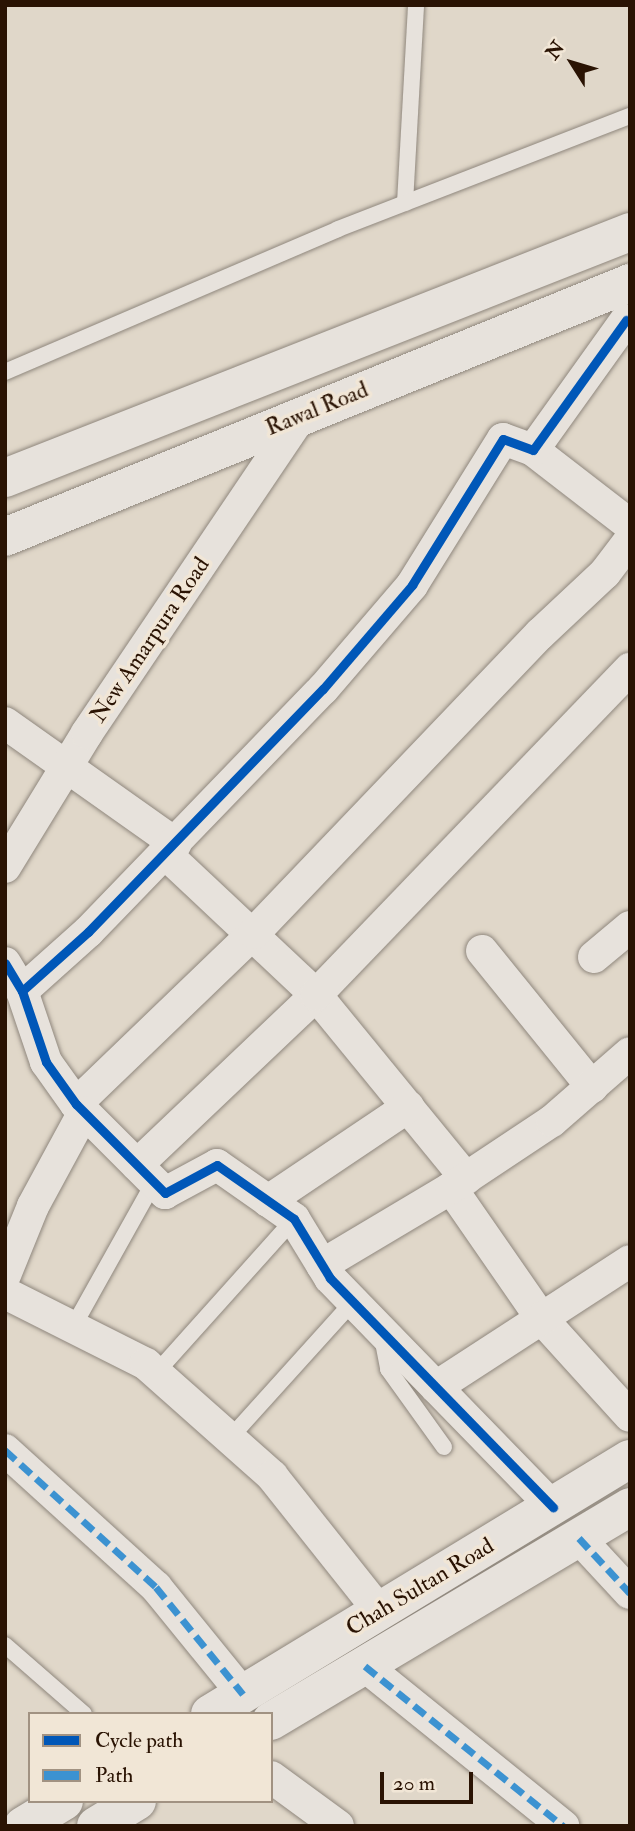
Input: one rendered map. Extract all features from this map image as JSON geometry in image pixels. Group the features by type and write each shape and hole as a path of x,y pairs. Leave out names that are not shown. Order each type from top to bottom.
{"main road":[{"path":"5,478 630,232"},
{"name":"Rawal Road","path":"5,537 301,416 622,305"},
{"name":"Chah Sultan Road","path":"213,1712 630,1460"},
{"name":"Chah Sultan Road","path":"273,1720 630,1507"},
{"path":"23,1826 61,1803"},
{"path":"96,1826 134,1803"}],"street":[{"path":"533,450 622,305"},
{"name":"New Amarpura Road","path":"5,867 68,764 301,416"},
{"path":"22,991 171,849 323,689 412,585 503,439 533,450 630,525"},
{"path":"5,1275 33,1206 80,1108 254,933 540,634 606,573 630,540"},
{"path":"145,1174 630,668"},
{"path":"5,723 68,764 171,849 316,995 408,1107 541,1318 630,1416"},
{"path":"594,957 630,927"},
{"path":"482,951 592,1087"},
{"path":"5,963 22,991 46,1062 80,1108 145,1174 165,1193 217,1165 294,1219 322,1265 353,1302 553,1507"},
{"path":"322,1265 458,1183 552,1121 630,1053"},
{"path":"268,1201 408,1107"},
{"path":"436,1387 630,1261"},
{"path":"5,1293 156,1373 272,1476 380,1612"},
{"path":"6,1456 156,1587 243,1694"},
{"path":"579,1538 630,1593"},
{"path":"365,1666 562,1826"},
{"path":"273,1778 338,1826"}],"lane":[{"path":"405,203 416,5"},
{"path":"5,372 405,203 630,116"},
{"path":"73,1327 145,1174"},
{"path":"156,1373 294,1219"},
{"path":"230,1438 353,1302"},
{"path":"381,1331 388,1369 444,1447"},
{"path":"5,1645 82,1712"}],"marked path":[{"path":"5,1450 156,1587 243,1694"},
{"path":"579,1538 630,1593"},
{"path":"365,1666 563,1826"}],"cycle path":[{"path":"22,991 88,932 323,689 412,585 503,439 533,450 626,320"},
{"path":"5,963 22,991 46,1062 76,1104 165,1193 217,1165 294,1219 330,1278 553,1507"}]}
